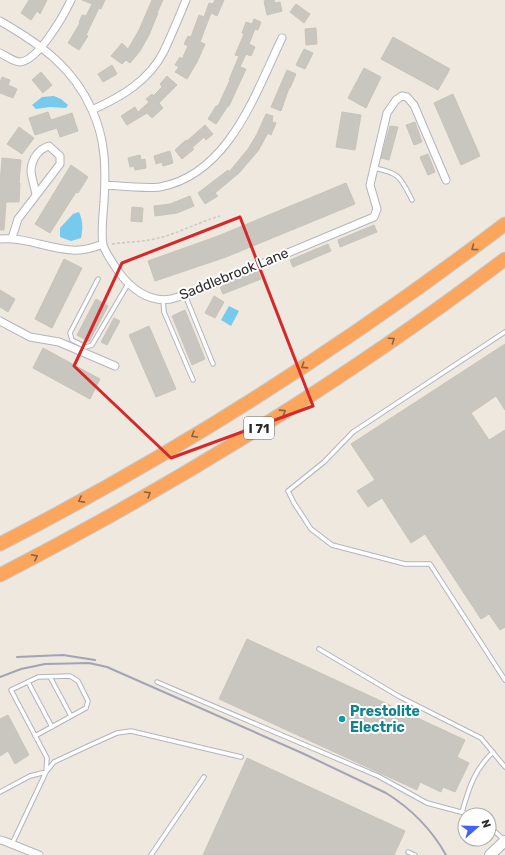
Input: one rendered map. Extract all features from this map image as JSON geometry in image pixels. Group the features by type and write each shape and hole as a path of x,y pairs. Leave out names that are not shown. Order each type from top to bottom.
{"highway":[{"name":"I 71","path":"0,544 130,474 223,418 336,345 450,266 505,224"},
{"name":"I 71","path":"0,575 143,498 237,442 352,368 467,288 505,259"}],"street":[{"path":"0,53 18,62 26,61 34,56 56,28 71,0"},
{"path":"92,110 130,90 151,70 164,52 186,0"},
{"name":"Saddlebrook Lane","path":"0,21 41,46 57,60 71,77 92,110 99,129 106,164 103,244 114,265 128,284 148,297 171,299 185,295 374,216 377,209 370,185 387,113 396,100 402,96 407,97 414,105 446,180"},
{"path":"105,185 158,187 173,184 186,178 207,164 222,149 240,126 282,38"},
{"path":"12,238 18,219 60,164 60,156 49,146 42,148 36,154 31,169 36,195"},
{"path":"0,239 12,238 73,250 90,249 103,244"},
{"path":"0,321 30,337 59,342 115,366"},
{"path":"0,840 39,855"},
{"path":"493,854 505,841"}],"lane":[{"path":"374,168 392,172 402,181 412,200"},
{"path":"98,279 70,333 72,340 86,347 92,345 128,284"},
{"path":"185,295 213,364"},
{"path":"163,299 164,312 193,380"},
{"path":"505,332 353,432 324,462 288,491 311,529 332,545 405,564 430,564 505,680"},
{"path":"319,649 400,697 481,738 505,767"},
{"path":"35,736 86,708 88,701 78,682 70,676 38,677 11,690 46,758 46,772"},
{"path":"50,677 71,716"},
{"path":"28,682 52,727"},
{"path":"157,682 378,776 426,803 457,811"},
{"path":"12,844 46,772 54,762 117,733 131,731 242,757"},
{"path":"463,807 469,787 476,772 483,761 493,752"},
{"path":"0,792 30,776 46,772"},
{"path":"151,855 204,777"},
{"path":"497,834 505,841"},
{"path":"408,852 415,855"}],"path":[{"path":"112,244 126,241 149,240 220,216"}],"highlighted area":[{"path":"240,217 313,406 171,458 74,366 122,263"}],"water":[{"path":"54,96 61,99 68,105 66,108 50,107 36,109 32,105 42,97"},
{"path":"79,212 82,225 81,238 71,241 60,237 60,228 73,214"},
{"path":"229,306 239,311 231,326 221,320"}],"building":[{"path":"29,0 47,0 40,14 37,11 31,20 21,13"},
{"path":"82,0 105,0 101,9 99,8 86,35 88,36 79,50 68,43 80,23 82,15 86,16 92,4"},
{"path":"152,0 163,0 149,35 140,51 130,63 126,60 122,64 111,56 122,43 128,49 139,30"},
{"path":"215,0 224,0 217,16 211,13 200,42 205,44 187,79 175,72 179,67 175,65 180,57 182,59 188,46 184,44 188,36 191,37 199,15 204,17 209,3 213,4"},
{"path":"274,0 275,3 280,2 282,11 267,15 264,1"},
{"path":"296,4 310,14 304,23 290,12"},
{"path":"254,19 261,22 258,30 255,29 249,44 255,47 251,56 246,54 240,67 246,69 229,106 216,124 208,119 216,106 218,106 230,80 239,56 235,55 244,34 242,33 246,22 252,24"},
{"path":"316,28 317,44 306,45 305,29"},
{"path":"393,37 450,69 438,90 381,59"},
{"path":"304,49 313,53 305,69 296,65"},
{"path":"112,65 117,74 103,82 98,74"},
{"path":"364,68 381,77 366,108 348,98"},
{"path":"287,70 296,74 289,88 281,111 271,107"},
{"path":"41,72 52,85 43,93 32,80"},
{"path":"167,76 177,85 159,103 163,108 152,118 147,113 127,125 121,116 135,107 138,112 149,102 146,99 152,94 153,96 162,87 160,84"},
{"path":"2,77 10,80 8,85 17,89 13,98 0,93 0,82"},
{"path":"453,94 480,156 461,165 434,103"},
{"path":"48,112 51,120 72,113 78,131 60,137 57,128 35,135 29,118"},
{"path":"342,112 361,115 355,150 336,147"},
{"path":"266,114 273,116 272,122 276,123 271,135 268,133 258,151 239,173 215,193 218,196 205,204 198,193 228,170 229,172 248,149"},
{"path":"415,122 422,142 414,145 406,125"},
{"path":"205,125 213,134 206,140 204,137 192,148 194,149 182,159 175,150"},
{"path":"390,126 398,127 389,160 381,158"},
{"path":"19,127 34,138 22,154 7,144"},
{"path":"170,151 173,163 163,166 162,162 156,164 154,156"},
{"path":"428,154 435,172 428,175 420,157"},
{"path":"140,155 141,160 145,159 146,168 135,170 134,166 130,167 128,158"},
{"path":"2,158 21,160 19,202 6,202 4,230 0,230 0,184"},
{"path":"71,165 88,177 78,193 76,192 50,233 35,224"},
{"path":"346,183 355,204 226,257 155,281 148,261 218,236"},
{"path":"190,196 194,206 177,213 155,216 154,206 170,204"},
{"path":"132,207 143,208 142,222 131,221"},
{"path":"374,225 377,232 340,247 338,240"},
{"path":"328,244 331,251 293,267 290,260"},
{"path":"64,259 82,268 52,328 35,319"},
{"path":"258,271 261,279 223,294 220,287"},
{"path":"0,290 15,299 8,312 0,307"},
{"path":"214,296 224,302 215,318 205,313"},
{"path":"96,299 108,306 89,342 77,335"},
{"path":"185,310 205,359 192,365 172,316"},
{"path":"114,318 120,321 107,345 101,342"},
{"path":"149,326 176,389 156,397 129,335"},
{"path":"505,344 505,410 496,396 471,413 489,440 505,430 505,627 500,630 489,614 481,619 425,534 411,543 382,498 368,507 357,491 375,480 351,444"},
{"path":"43,348 100,379 90,399 33,368"},
{"name":"Prestolite Electric","path":"247,639 465,740 457,757 469,763 455,792 443,787 441,792 420,782 417,790 219,699"},
{"path":"8,715 29,755 15,764 8,751 0,756 0,719"},
{"path":"247,758 405,831 394,855 203,855"}],"railway":[{"path":"17,657 63,655 95,660"},
{"path":"0,677 21,669 45,664 89,663 107,667 302,753 386,793 420,820 446,855"}],"place":[{"name":"Prestolite Electric","path":"342,719"}]}
